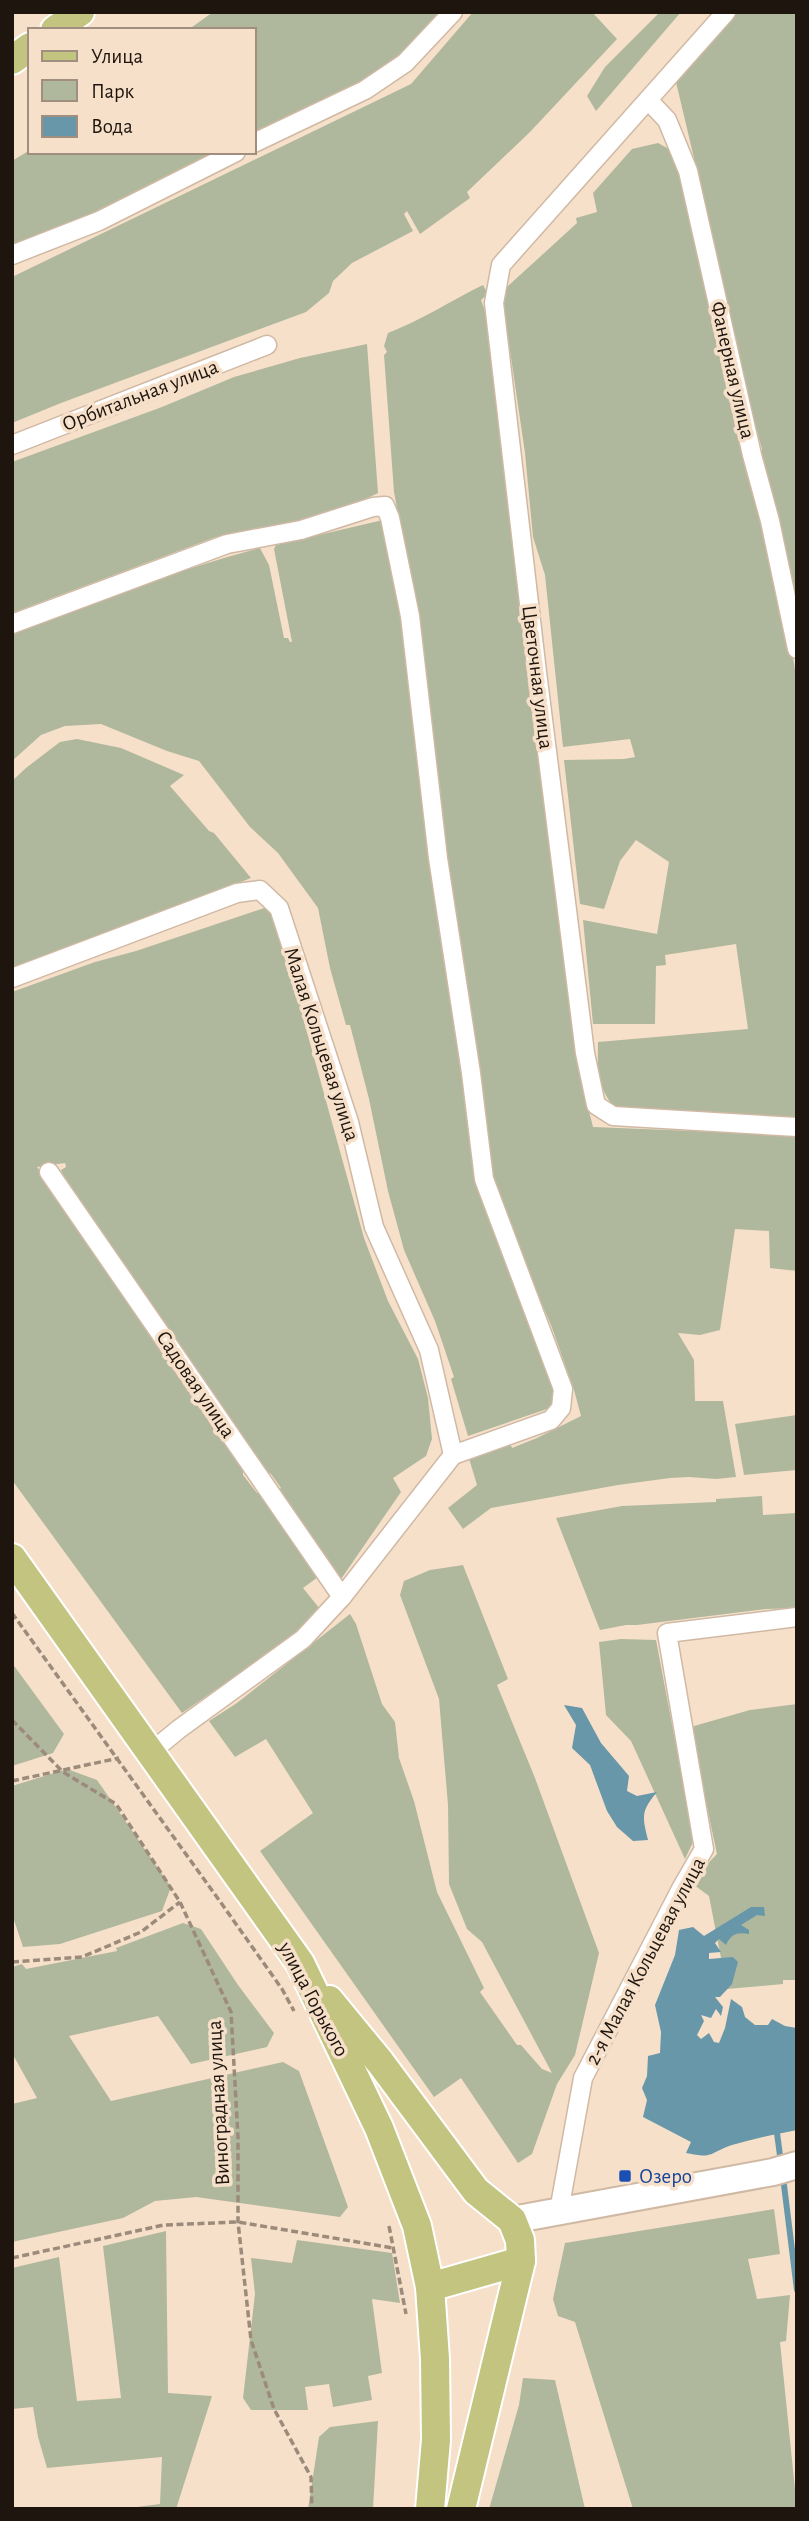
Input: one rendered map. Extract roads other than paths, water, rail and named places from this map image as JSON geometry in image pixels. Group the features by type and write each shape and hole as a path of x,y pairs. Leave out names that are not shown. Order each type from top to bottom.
{"main road":[{"path":"58,28 80,12"},
{"path":"12,60 28,48"},
{"name":"улица Горького","path":"12,1558 300,1964 379,2128 417,2226 430,2287 435,2359 436,2440 430,2509"},
{"path":"300,1964 380,2062 476,2191 513,2220 520,2240 521,2261 461,2509"},
{"path":"430,2287 521,2261"}],"street":[{"path":"256,142 365,90 405,63 453,12"},
{"name":"Цветочная улица","path":"726,12 649,102 501,265 494,303 585,1053 596,1105 613,1116 797,1127"},
{"name":"Фанерная улица","path":"649,102 667,120 688,171 752,455 770,521 797,649"},
{"path":"12,254 99,221 232,154"},
{"name":"Орбитальная улица","path":"12,445 267,345"},
{"path":"12,624 227,544 301,530 373,507 385,506 390,518 410,616 438,858 471,1073 484,1179 563,1389 561,1408 551,1420 453,1454 342,1597 303,1639 179,1729 145,1744"},
{"name":"Малая Кольцевая улица","path":"12,978 237,893 260,890 279,908 349,1122 374,1227 429,1350 453,1454"},
{"name":"Садовая улица","path":"49,1172 342,1597"},
{"name":"2-я Малая Кольцевая улица","path":"559,2211 583,2078 704,1850 667,1633 797,1617"},
{"path":"513,2220 773,2172 797,2165"}],"water":[{"path":"564,1705 582,1708 601,1743 629,1776 627,1791 637,1796 657,1792 644,1814 648,1840 633,1841 617,1827 607,1811 590,1765 572,1748 576,1725"},
{"path":"751,1907 764,1907 765,1916 757,1915 741,1925 749,1930 749,1934 735,1935 726,1945 719,1939 715,1943 721,1952 709,1953 709,1959 733,1957 738,1962 732,1984 720,1997 715,1997 723,2007 721,2016 716,2009 711,2018 701,2015 704,2021 697,2035 701,2039 709,2033 714,2042 719,2043 731,1999 742,2007 745,2017 755,2025 768,2025 772,2019 785,2026 797,2028 797,2130 732,2145 707,2155 686,2153 691,2142 643,2117 647,2100 642,2088 647,2076 648,2056 660,2053 661,2032 655,2005 675,1955 679,1930 693,1927 704,1936"}],"waterway":[{"path":"777,2133 781,2163"},
{"path":"783,2177 797,2290"}],"place":[{"name":"Озеро","path":"625,2176"}]}
